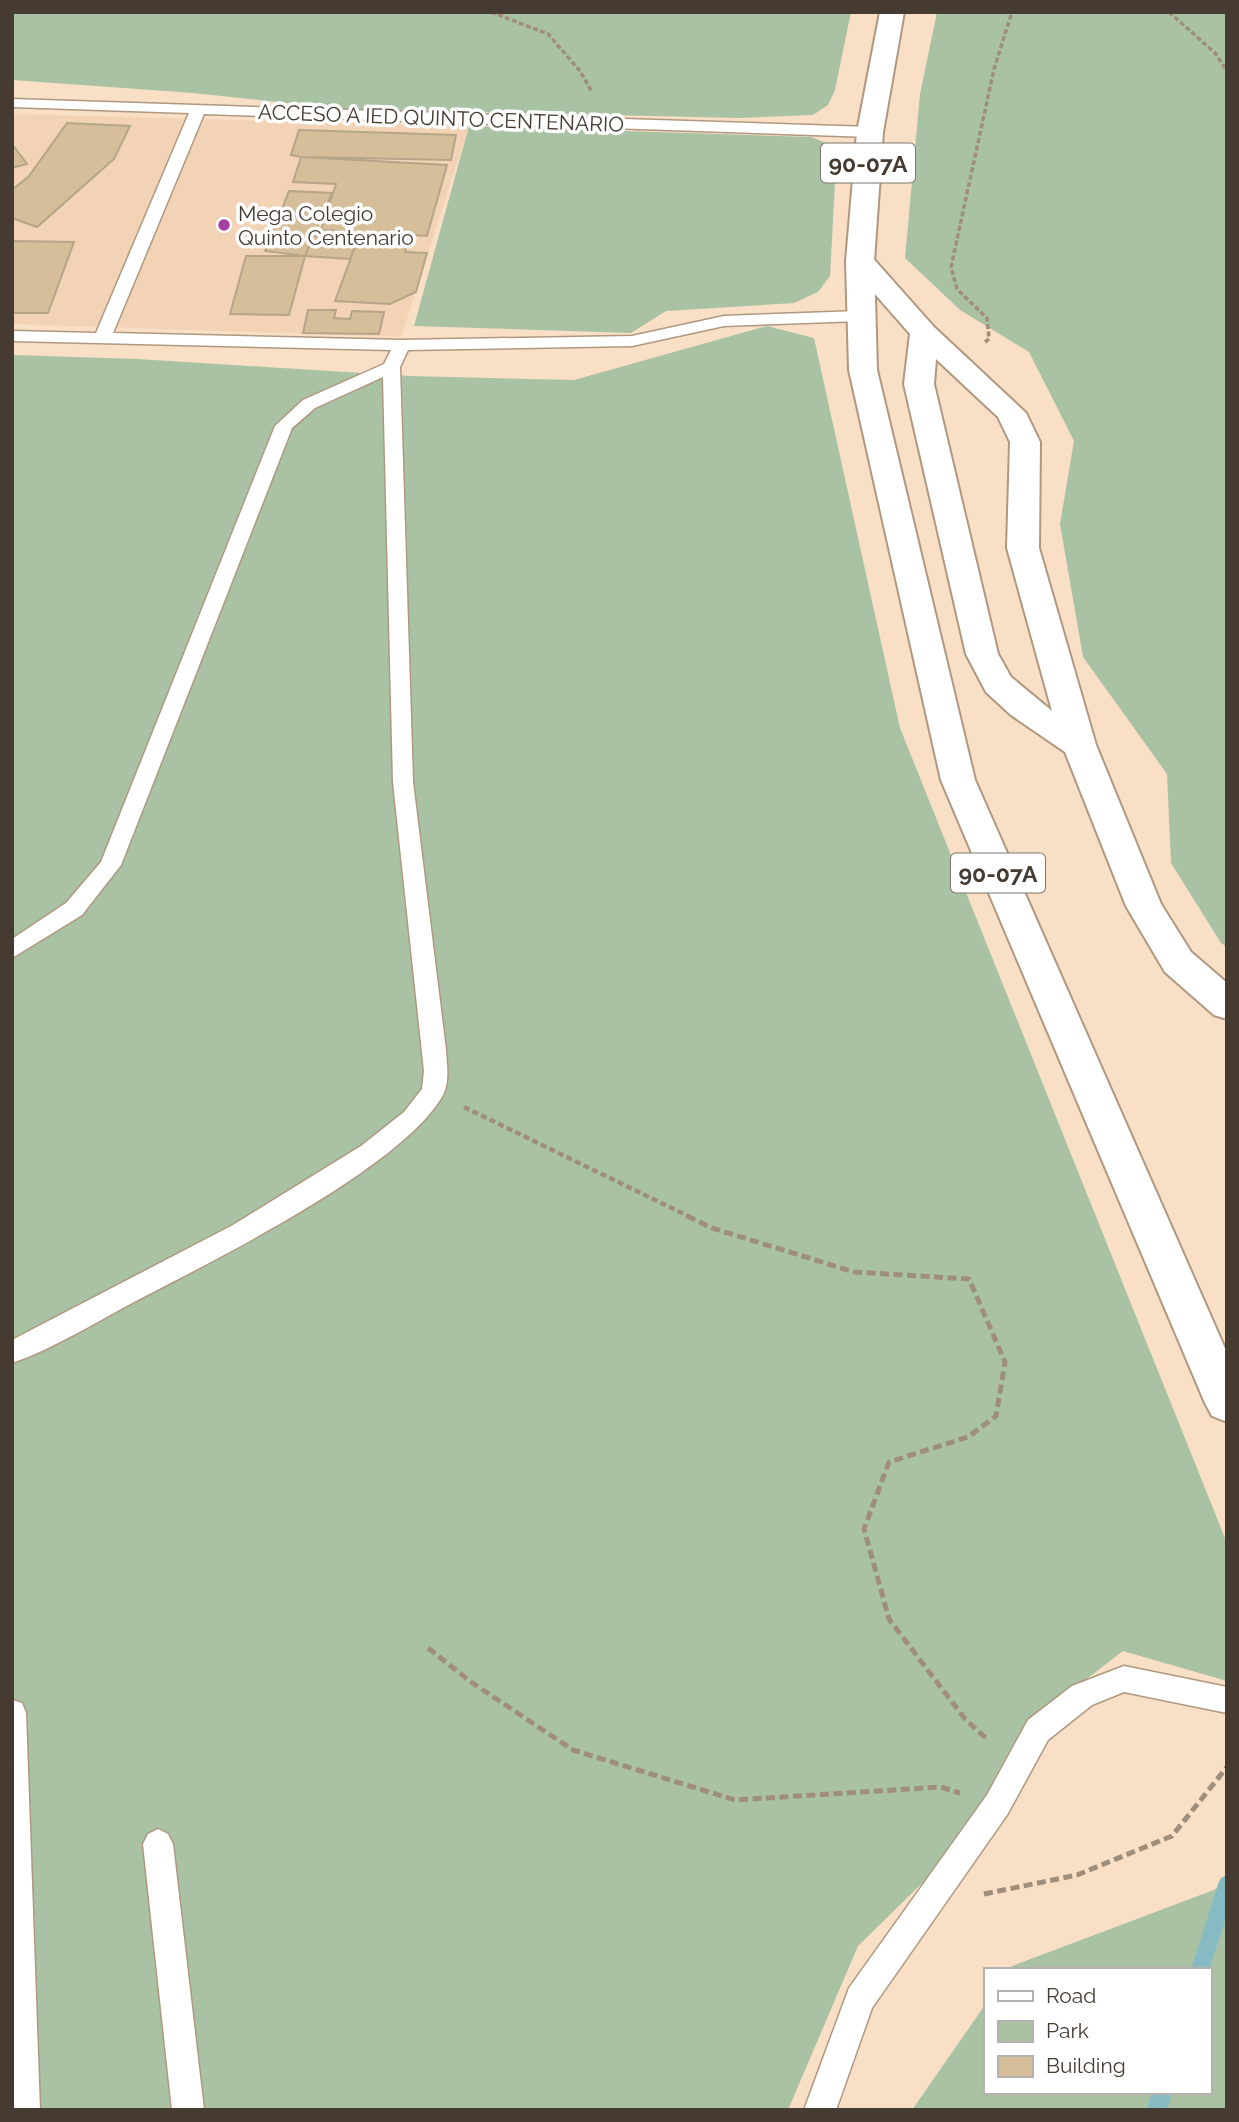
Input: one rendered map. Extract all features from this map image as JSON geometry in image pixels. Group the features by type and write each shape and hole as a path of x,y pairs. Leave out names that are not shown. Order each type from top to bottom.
{"main road":[{"name":"90-07A","path":"892,12 870,132 860,261 863,370 958,780 1227,1403"},
{"path":"860,261 924,333 1011,413 1026,442 1023,548 1079,745 1144,906 1178,962 1227,1005"},
{"path":"924,333 919,384 982,654 998,684 1079,745"}],"lane":[{"name":"ACCESO A IED QUINTO CENTENARIO","path":"12,103 870,132"},
{"path":"102,339 198,110"},
{"path":"12,337 402,345 632,341 724,321 860,316"},
{"path":"12,1352 142,1289 360,1160 416,1116 433,1093 435,1050 403,782 391,367 402,345"},
{"path":"12,950 74,909 110,865 284,426 309,404 391,367"},
{"path":"820,2110 860,1999 997,1805 1038,1730 1082,1695 1124,1679 1227,1700"},
{"path":"12,1713 24,2110"},
{"path":"158,1843 188,2110"}],"path":[{"path":"491,12 548,34 580,71 610,123"},
{"path":"959,367 989,339 987,318 957,289 951,267 994,69 1012,12"},
{"path":"1169,12 1215,53 1227,71"},
{"path":"433,1093 712,1228 854,1272 969,1279 1005,1362 996,1416 968,1437 890,1462 864,1529 889,1619 965,1719 1018,1766"},
{"path":"428,1648 471,1682 573,1751 735,1800 941,1787 997,1805"},
{"path":"926,1906 1077,1875 1172,1836 1227,1767"}],"shaded area":[{"name":"Mega Colegio Quinto Centenario","path":"12,114 469,126 401,337 12,324"}],"green space":[{"path":"12,12 851,12 835,90 828,105 813,115 739,118 342,109 193,93 12,80"},
{"path":"937,12 1227,12 1227,947 1221,943 1171,863 1167,774 1083,657 1060,524 1074,441 1029,352 960,310 905,258 920,94"},
{"path":"469,126 811,137 837,147 830,276 818,292 794,303 666,311 631,333 414,326"},
{"path":"767,326 814,338 900,728 1227,1543 1227,1681 1123,1651 1041,1714 965,1841 858,1946 788,2110 12,2110 12,355 138,359 410,376 574,380"},
{"path":"1227,1885 1227,2110 912,2110 984,2006 984,2094 1211,2094 1211,1968 1010,1968"}],"building":[{"path":"67,123 130,126 114,159 37,227 12,218 12,190 29,176"},
{"path":"299,130 456,135 451,160 301,157 291,155"},
{"path":"12,144 27,164 12,168"},
{"path":"301,157 447,165 427,236 321,230 336,184 293,182"},
{"path":"289,191 332,193 305,256 265,251"},
{"path":"313,236 358,239 350,259 305,256"},
{"path":"358,239 408,242 405,252 427,253 416,292 390,304 335,301"},
{"path":"12,241 74,242 48,313 12,313"},
{"path":"246,256 305,256 289,315 230,314"},
{"path":"308,310 336,310 334,318 350,319 352,311 384,312 379,334 303,333"}],"waterway":[{"path":"1201,1968 1227,1884"},
{"path":"1157,2110 1161,2094"}],"place":[{"name":"Mega Colegio Quinto Centenario","path":"224,225"}]}
